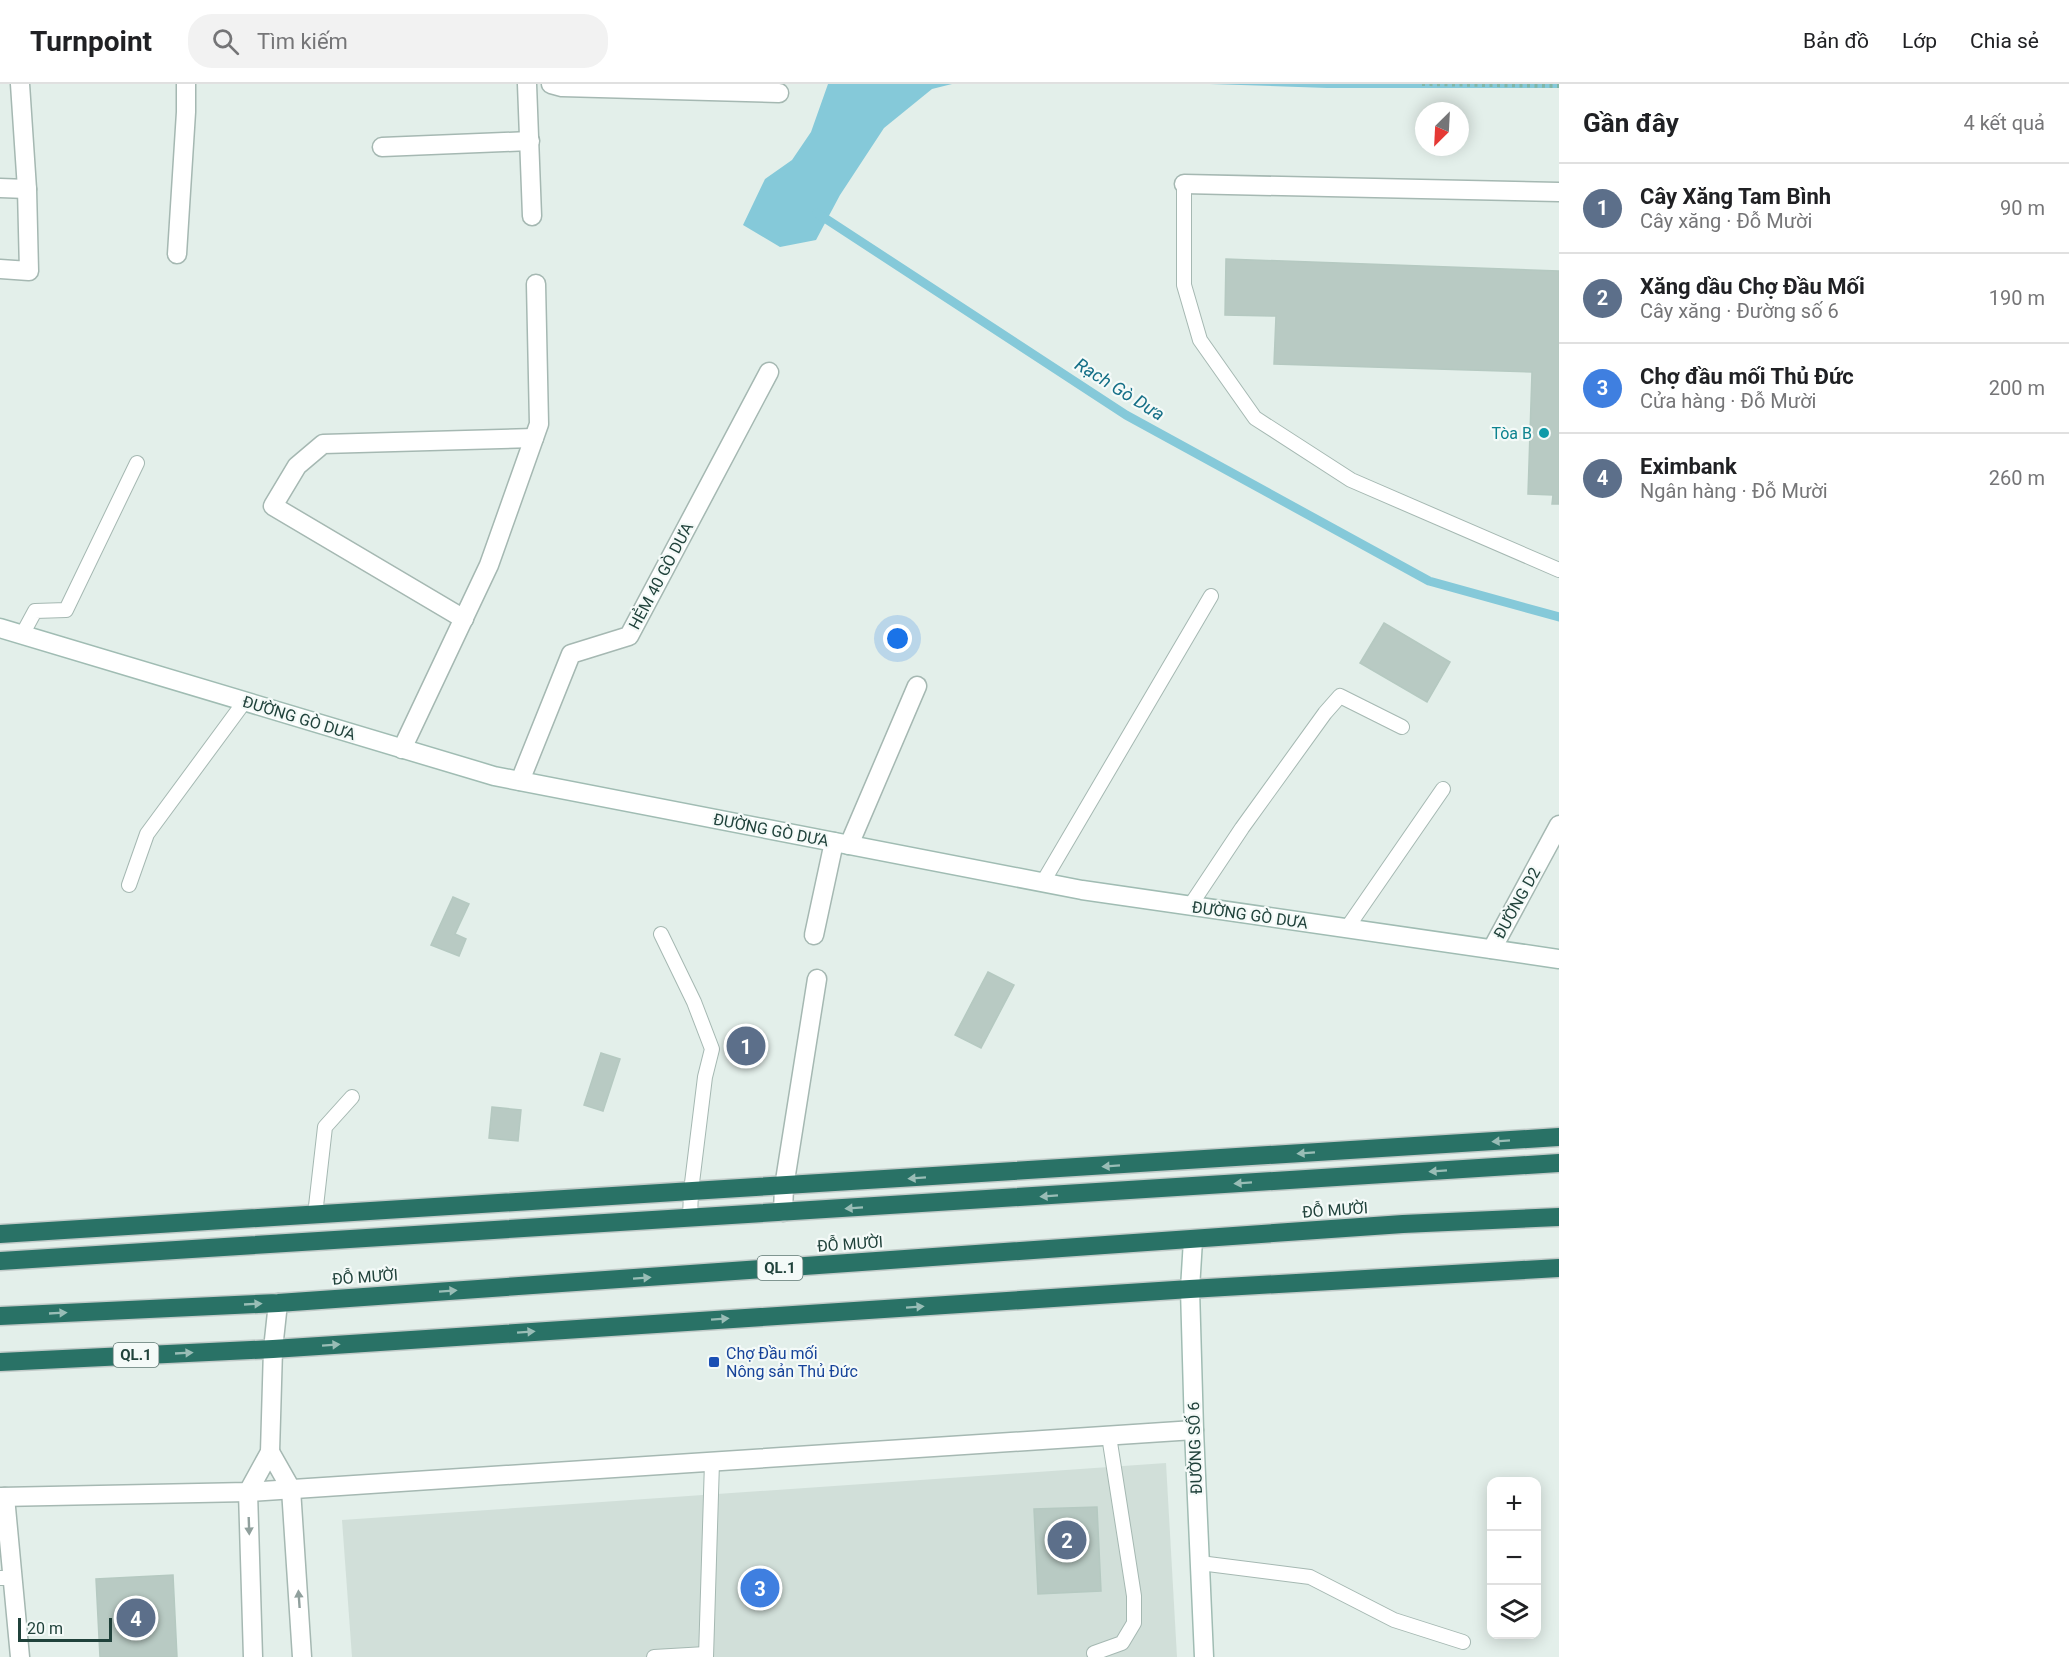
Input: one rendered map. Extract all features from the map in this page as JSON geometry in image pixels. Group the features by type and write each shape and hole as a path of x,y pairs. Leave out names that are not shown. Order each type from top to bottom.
{"highway":[{"path":"0,1234 1559,1137"},
{"name":"ĐỖ MƯỜI","path":"0,1261 1559,1163"},
{"name":"ĐỖ MƯỜI","path":"0,1316 278,1303 1403,1224 1559,1217"},
{"name":"QL.1","path":"0,1362 273,1349 1190,1288 1559,1268"}],"street":[{"path":"0,269 29,271 27,189 20,84"},
{"path":"177,254 186,84"},
{"path":"526,84 532,216"},
{"path":"551,84 562,87 779,93"},
{"path":"382,147 530,141"},
{"path":"1184,184 1559,192"},
{"path":"0,188 27,189"},
{"path":"402,749 489,565 539,424 536,284"},
{"name":"HẺM 40 GÒ DƯA","path":"520,781 571,654 629,636 769,372"},
{"path":"464,619 273,506 297,466 323,444 534,438"},
{"name":"ĐƯỜNG GÒ DƯA","path":"0,628 494,776 1043,882 1190,906 1559,959"},
{"path":"814,935 841,843 917,686"},
{"name":"ĐƯỜNG D2","path":"1492,949 1559,825"},
{"path":"783,1212 784,1187 817,980"},
{"name":"ĐƯỜNG SỐ 6","path":"1193,1240 1190,1288 1204,1657"},
{"path":"253,1657 248,1492 270,1452 273,1349 278,1303"},
{"path":"20,1657 6,1578 2,1497 248,1492 1194,1430"},
{"path":"270,1452 291,1489 302,1657"}],"lane":[{"path":"1184,184 1184,285 1200,340 1255,418 1351,480 1559,570"},
{"path":"22,635 35,611 66,610 137,462"},
{"path":"1043,882 1211,596"},
{"path":"1190,906 1242,828 1324,714 1340,696 1402,727"},
{"path":"129,885 147,834 245,701"},
{"path":"1347,928 1443,789"},
{"path":"661,934 694,1002 712,1049 705,1077 691,1191 690,1218"},
{"path":"315,1215 325,1127 352,1097"},
{"path":"1094,1653 1122,1643 1134,1623 1134,1596 1109,1436"},
{"path":"654,1657 706,1656 712,1462"},
{"path":"1200,1563 1310,1577 1394,1620 1463,1642"}],"path":[{"path":"1422,84 1559,86"}],"shaded area":[{"path":"1166,1463 1177,1657 352,1657 342,1520"}],"water":[{"path":"828,84 952,84 932,89 884,128 840,195 816,240 780,247 743,225 765,179 792,160 811,132"},
{"path":"1210,84 1559,84 1559,88 1327,88"}],"building":[{"name":"Tòa B","path":"1226,259 1559,271 1559,504 1552,504 1553,495 1528,494 1532,372 1274,364 1276,316 1225,315"},
{"path":"1384,623 1450,662 1427,702 1360,663"},
{"path":"453,897 469,904 455,934 466,939 459,956 431,945"},
{"path":"988,972 1014,985 981,1048 955,1035"},
{"path":"601,1053 620,1059 603,1111 584,1105"},
{"path":"492,1107 521,1110 518,1141 489,1138"},
{"path":"1097,1507 1101,1591 1038,1594 1034,1509"},
{"path":"173,1575 177,1657 100,1657 96,1579"}],"waterway":[{"name":"Rạch Gò Dưa","path":"817,213 1126,415 1429,581 1559,617"}],"place":[{"name":"Tòa B","path":"1544,433"},
{"name":"Cây Xăng Tam Bình","path":"746,1046"},
{"name":"Chợ Đầu mối Nông sản Thủ Đức","path":"714,1362"},
{"name":"Xăng dầu Chợ Đầu Mối","path":"1067,1540"},
{"name":"Chợ đầu mối Thủ Đức","path":"760,1588"},
{"name":"Eximbank","path":"136,1618"}]}
